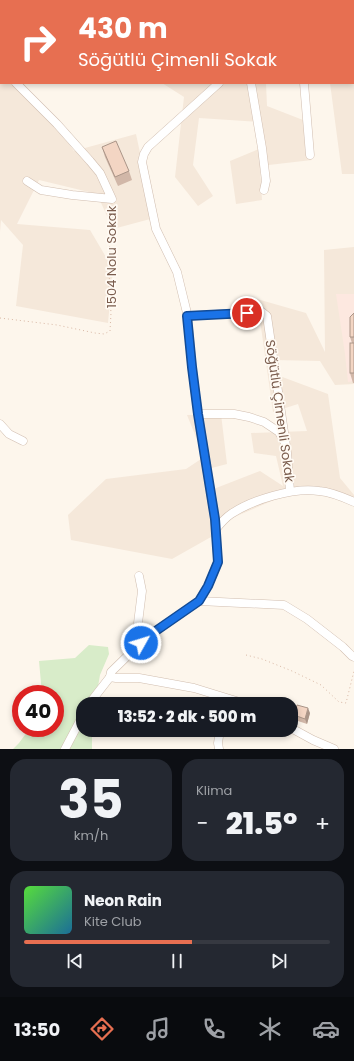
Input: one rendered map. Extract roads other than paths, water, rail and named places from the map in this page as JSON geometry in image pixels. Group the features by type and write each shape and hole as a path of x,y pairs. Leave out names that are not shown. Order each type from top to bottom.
{"street":[{"name":"1504 Nolu Sokak","path":"17,84 57,124 100,173 112,199 41,190 27,181"},
{"path":"94,697 110,677 111,672 147,637 199,601 208,586 218,562 216,529 198,414 187,316 177,272 156,229 142,162 148,147 218,84"},
{"path":"251,84 266,181 264,190"},
{"path":"304,84 310,155"},
{"name":"Söğütlü Çimenli Sokak","path":"187,316 262,312 267,316 286,443 290,491"},
{"path":"198,414 234,414 249,417 264,422 279,432 286,443"},
{"path":"0,424 9,434 23,441"},
{"path":"216,529 230,514 267,498 290,491 317,490 354,502"},
{"path":"139,576 142,591 138,623 141,643"},
{"path":"199,601 284,604 307,619 344,647 352,656 354,656"},
{"path":"110,677 139,678 194,688 214,697"},
{"path":"65,749 76,728"},
{"path":"298,732 334,749"},
{"path":"219,737 219,749"}]}
